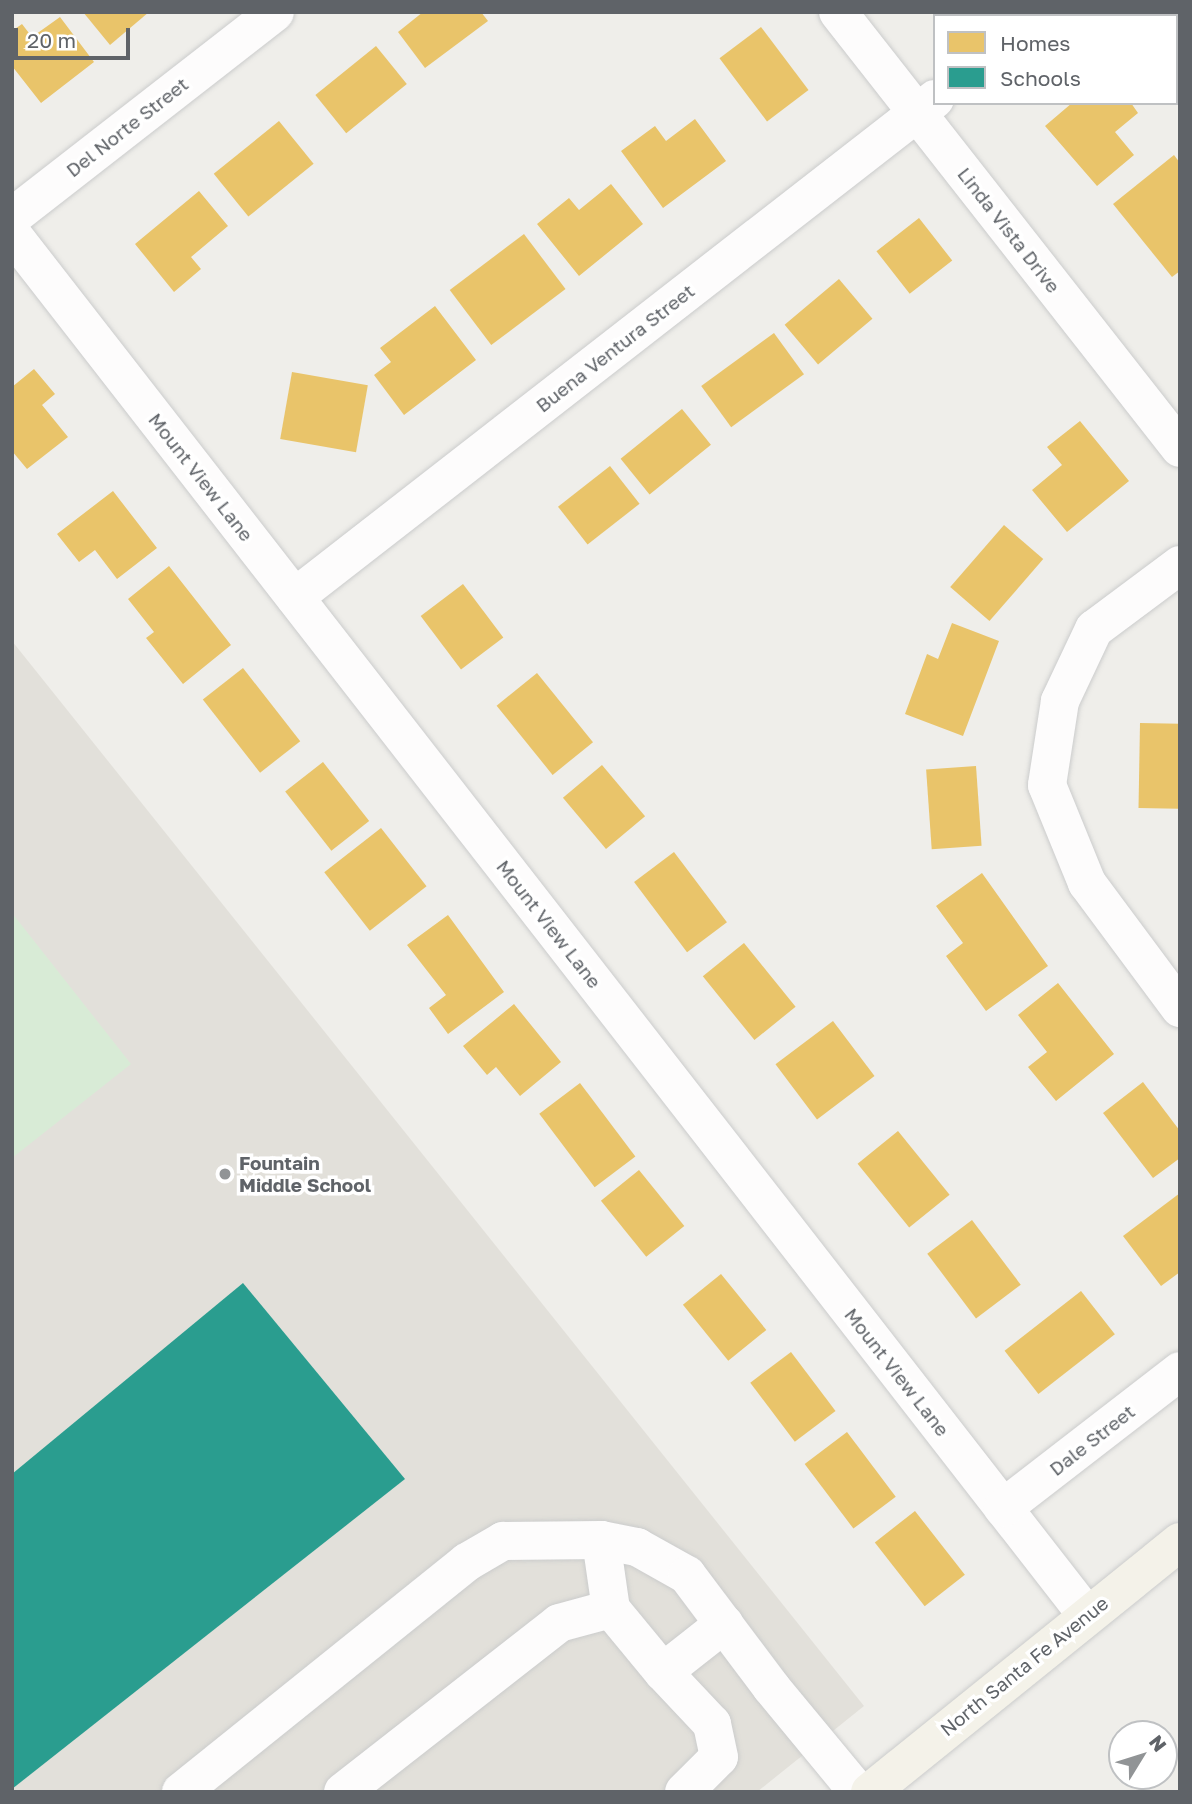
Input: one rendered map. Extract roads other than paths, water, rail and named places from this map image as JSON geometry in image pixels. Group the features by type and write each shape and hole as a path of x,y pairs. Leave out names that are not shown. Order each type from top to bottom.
{"main road":[{"name":"North Santa Fe Avenue","path":"870,1792 1086,1614 1180,1542"}],"street":[{"name":"Del Norte Street","path":"12,217 275,12"},
{"name":"Linda Vista Drive","path":"838,12 926,105 1180,448"},
{"name":"Buena Ventura Street","path":"295,597 926,105"},
{"name":"Mount View Lane","path":"12,234 1086,1614"},
{"path":"1180,565 1094,629 1060,701 1046,785 1087,883 1180,1008"},
{"name":"Dale Street","path":"1003,1508 1180,1371"},
{"path":"601,1540 611,1609 663,1672 712,1724 719,1757 684,1792"},
{"path":"181,1792 467,1562 503,1541 601,1540 637,1547 687,1575 859,1792"},
{"path":"343,1792 559,1623 611,1609"},
{"path":"663,1672 724,1624"}],"place":[{"name":"Fountain Middle School","path":"225,1174"}]}
